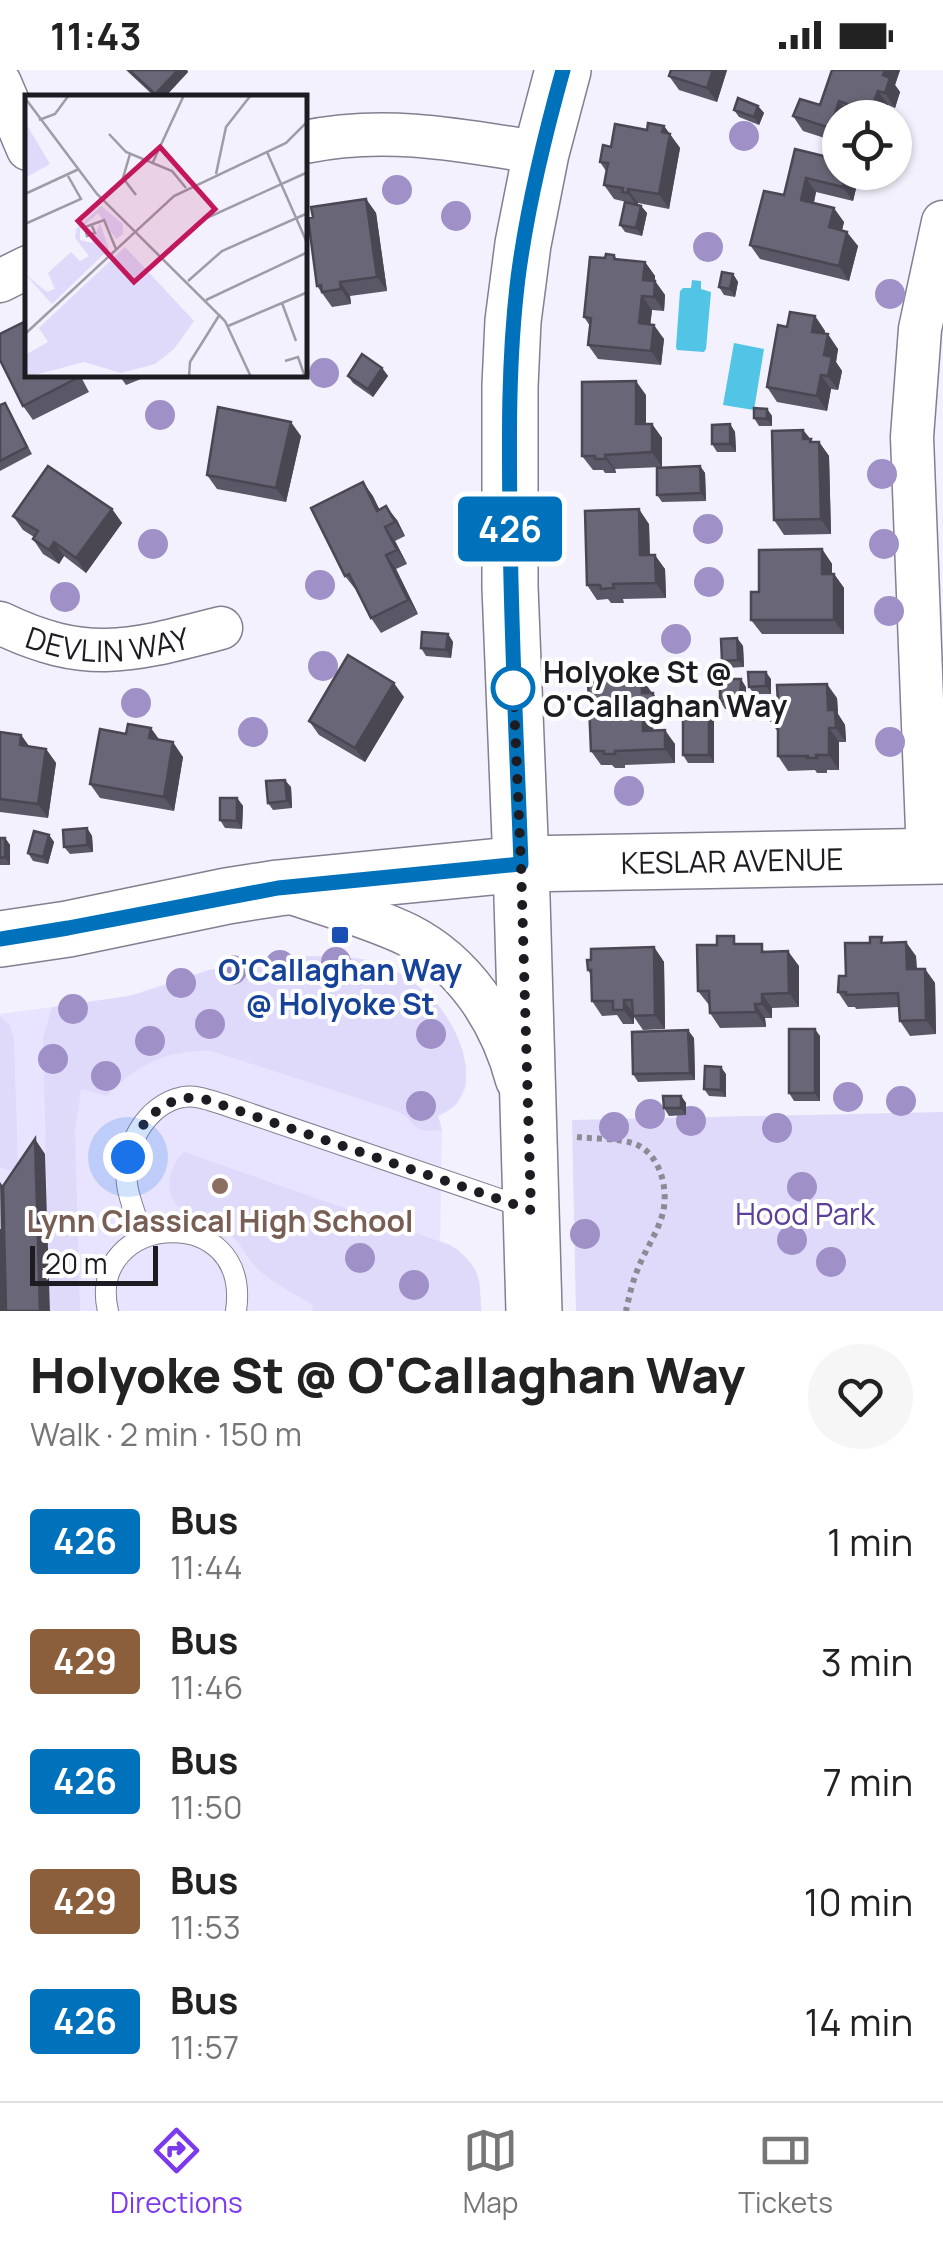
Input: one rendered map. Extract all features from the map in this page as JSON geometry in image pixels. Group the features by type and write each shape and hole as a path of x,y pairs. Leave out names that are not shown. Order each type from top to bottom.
{"main road":[{"path":"534,1311 531,1210 547,1128 521,864 510,588 510,404 518,280 540,153 563,70"},
{"name":"KESLAR AVENUE","path":"0,938 278,888 521,864 935,856"}],"street":[{"path":"0,82 25,143"},
{"path":"308,141 352,134 420,134 540,153"},
{"path":"935,856 912,437 920,329 943,222"},
{"path":"0,281 25,268"},
{"name":"DEVLIN WAY","path":"0,622 55,644 110,652 221,628"},
{"path":"278,888 400,932 450,966 481,999 547,1128"}],"lane":[{"path":"143,1237 127,1186 130,1149 144,1124 161,1106 192,1096 531,1210"},
{"path":"108,1311 106,1290 114,1264 143,1237 168,1230 207,1240 226,1258 237,1283 236,1311"}],"path":[{"path":"547,1128 630,1142 657,1162 664,1195 663,1215 639,1266 626,1311"}],"shaded area":[{"name":"Lynn Classical High School","path":"304,956 382,964 427,995 450,1024 463,1053 466,1087 457,1105 438,1116 442,1130 440,1241 458,1250 476,1270 481,1311 0,1311 0,1014 122,998 209,970"}],"green space":[{"path":"304,956 347,957 378,963 421,988 437,1004 455,1031 466,1080 453,1107 438,1116 442,1130 418,1129 397,1111 212,1051 181,1053 154,1061 107,1096 81,1089 75,1132 80,1311 50,1311 43,1038 52,1007 135,995 209,970"},
{"path":"0,1016 10,1025 14,1040 18,1173 0,1167"},
{"name":"Hood Park","path":"943,1112 943,1311 576,1311 572,1120"},
{"path":"184,1152 450,1245 476,1273 481,1311 312,1311 313,1305 259,1270 229,1233 178,1207 169,1183 173,1167"}],"water":[{"path":"692,280 701,281 701,289 711,292 704,352 676,347 680,291 691,288"},
{"path":"734,343 764,349 754,410 723,405"}],"building":[{"path":"129,70 178,70 155,94"},
{"path":"671,70 713,70 707,88 669,76"},
{"path":"832,70 885,70 883,75 890,78 885,93 878,91 875,100 822,100 822,125 793,116 800,99 820,105"},
{"path":"738,98 758,106 754,117 734,110"},
{"path":"648,123 664,126 662,132 670,134 659,194 628,189 628,193 622,192 623,188 604,185 608,163 600,162 603,145 611,147 615,124 647,130"},
{"path":"795,149 822,156 822,182 806,178 801,200 834,208 829,227 847,232 839,266 750,245 764,191 784,195"},
{"path":"366,199 377,277 340,282 341,289 322,292 321,285 317,286 308,218 313,217 311,207"},
{"path":"625,202 641,206 636,228 620,225"},
{"path":"606,254 614,255 614,259 645,262 643,280 655,281 654,297 642,296 639,323 654,325 651,351 588,345 591,318 584,317 590,257 605,258"},
{"path":"722,272 733,274 730,289 719,287"},
{"path":"790,312 815,316 812,332 828,334 824,355 832,357 828,376 821,375 817,396 767,387 778,325 787,327"},
{"path":"25,322 25,378 77,378 23,406 0,360 0,334"},
{"path":"362,354 382,368 368,389 348,376"},
{"path":"636,381 636,424 652,424 652,452 605,455 606,459 582,456 582,382"},
{"path":"5,403 27,447 0,461 0,405"},
{"path":"218,407 291,422 276,488 207,475"},
{"path":"754,408 767,409 767,419 754,418"},
{"path":"730,424 730,444 712,444 712,425"},
{"path":"803,430 803,439 819,442 821,519 774,520 772,431"},
{"path":"48,466 112,509 76,558 54,542 49,550 33,539 38,531 13,516"},
{"path":"700,466 701,493 657,495 657,468"},
{"path":"363,482 377,511 386,506 395,522 385,527 397,550 386,555 408,600 371,618 311,508"},
{"path":"639,509 640,555 655,555 656,583 613,584 614,588 601,589 600,585 587,585 585,511"},
{"path":"822,549 822,574 834,574 834,620 751,620 751,592 759,592 759,550"},
{"path":"422,632 448,634 446,650 421,648"},
{"path":"737,638 738,660 722,661 721,639"},
{"path":"348,655 394,683 355,748 309,721"},
{"path":"609,670 609,680 642,679 642,693 653,693 653,703 643,703 643,731 665,730 665,749 615,754 591,751 588,681 595,681 595,671"},
{"path":"748,672 766,672 766,686 749,687"},
{"path":"720,679 741,679 740,702 720,701"},
{"path":"827,684 828,710 835,710 836,728 829,728 829,755 778,756 778,717 767,717 767,705 778,704 777,685"},
{"path":"709,713 709,755 683,755 683,714"},
{"path":"128,724 151,728 149,738 173,742 164,797 90,784 100,729 126,734"},
{"path":"0,732 21,735 20,745 46,749 38,804 0,799"},
{"path":"285,780 287,801 268,803 266,781"},
{"path":"220,798 237,798 237,821 220,820"},
{"path":"87,828 87,845 64,847 63,830"},
{"path":"34,831 49,835 43,857 28,853"},
{"path":"0,838 5,838 5,857 0,858"},
{"path":"717,936 734,936 734,944 762,944 762,952 788,951 789,993 762,994 762,1004 755,1004 756,1012 710,1013 709,991 698,991 697,945 717,945"},
{"path":"870,937 882,937 881,943 906,942 907,969 925,969 926,1020 900,1021 898,993 838,992 839,976 846,976 845,943 870,943"},
{"path":"654,947 655,1015 633,1016 632,1000 624,1000 624,1010 613,1010 613,1001 592,1001 587,960 591,960 591,949"},
{"path":"789,1029 815,1029 815,1093 789,1093"},
{"path":"688,1030 690,1073 633,1074 632,1032"},
{"path":"705,1066 721,1067 721,1090 704,1089"},
{"path":"663,1096 681,1096 681,1108 664,1108"},
{"path":"35,1139 40,1311 6,1311 3,1186"},
{"path":"0,1229 2,1311 0,1311"}],"bus line":[{"name":"426","path":"0,939 278,888 521,864 510,588 512,354 523,244 540,153 563,70"}],"place":[{"name":"Holyoke St @ O'Callaghan Way","path":"513,688"},
{"name":"O'Callaghan Way @ Holyoke St","path":"340,935"},
{"name":"Lynn Classical High School","path":"220,1186"}],"route":[{"path":"128,1157 138,1132 161,1106 192,1096 531,1210 513,679 513,688"}]}
